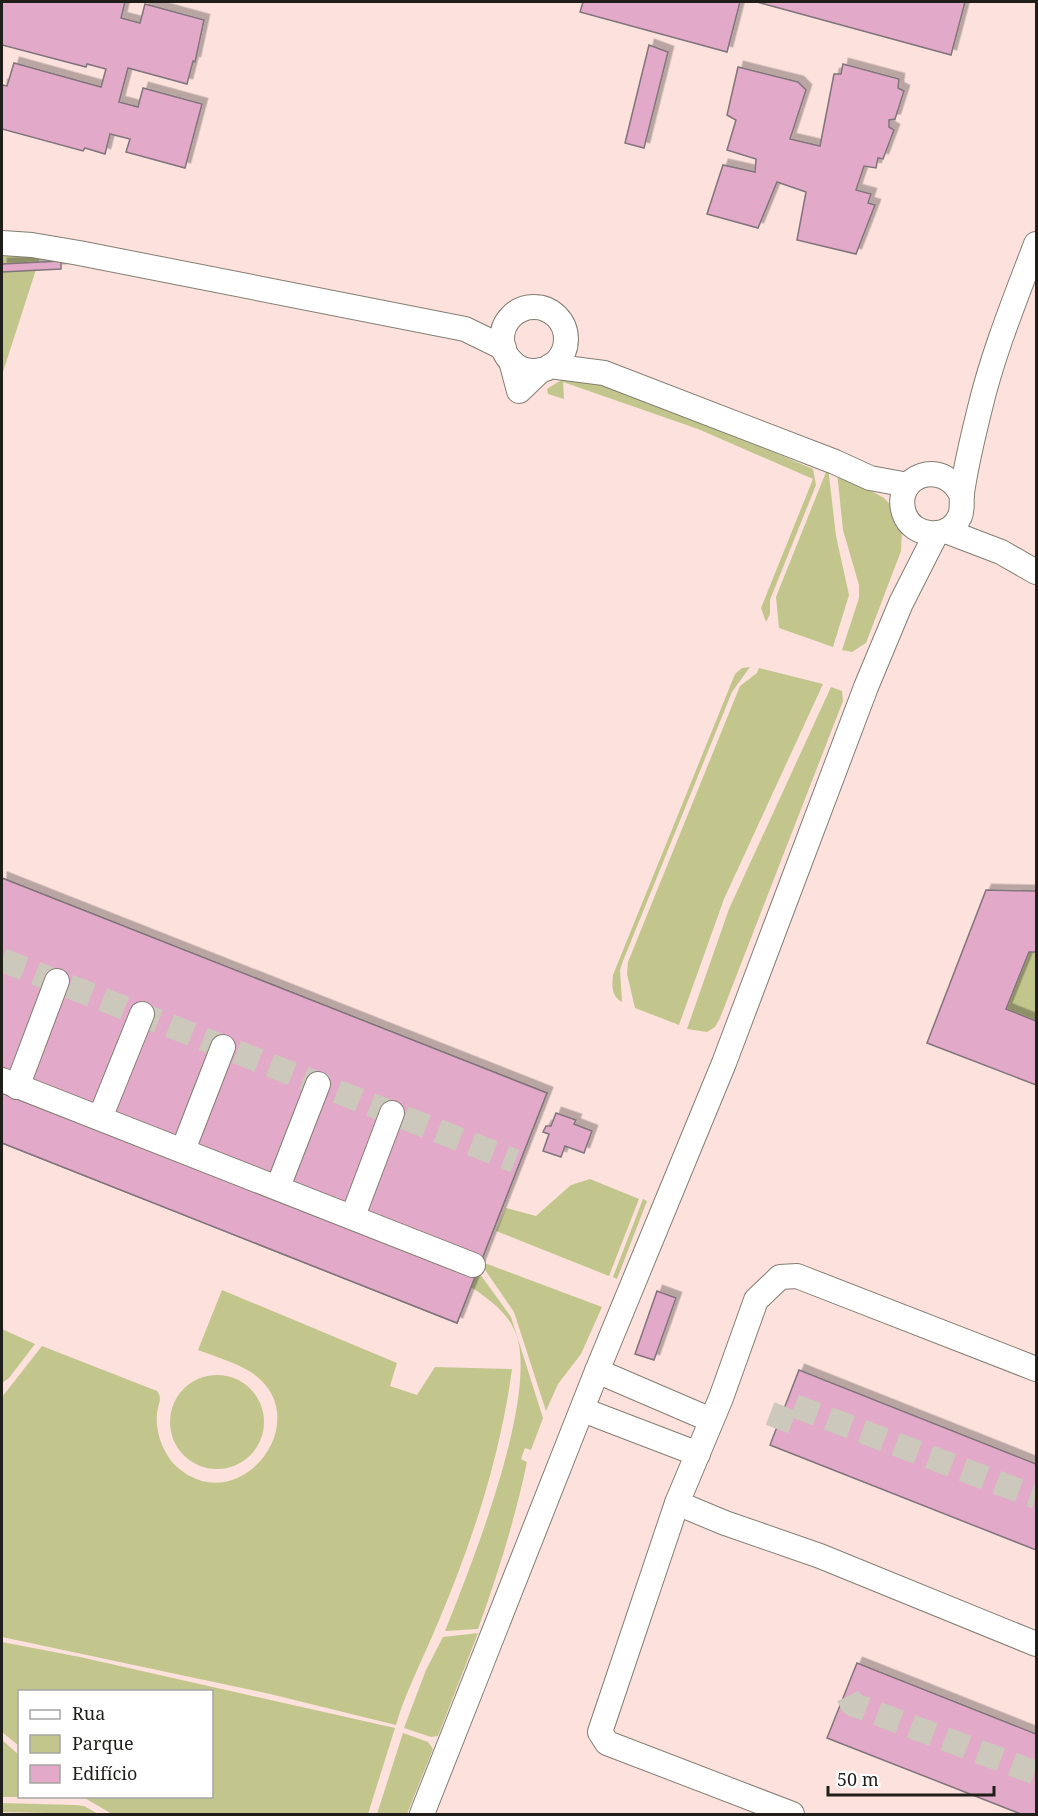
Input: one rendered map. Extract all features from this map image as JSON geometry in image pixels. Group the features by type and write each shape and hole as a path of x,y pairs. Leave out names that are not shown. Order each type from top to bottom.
{"street":[{"path":"2,243 32,245 79,253 465,329 507,354 523,369 546,368 604,373 835,462 870,478 908,485"},
{"path":"925,527 960,516 980,406 1036,244"},
{"path":"465,329 512,317 528,308 547,310 562,323 566,343 563,353 546,368"},
{"path":"507,354 503,333 512,317"},
{"path":"566,343 604,373"},
{"path":"942,475 980,406"},
{"path":"925,527 902,503 908,485 924,475 942,475 951,480 962,501 1001,552"},
{"path":"870,478 925,527 1001,552 1036,572"},
{"path":"422,1815 597,1371 724,1063 866,687 901,603 925,527"},
{"path":"57,981 9,1084 353,1216 473,1265"},
{"path":"100,1118 142,1014"},
{"path":"183,1150 223,1047"},
{"path":"278,1187 318,1084"},
{"path":"353,1216 392,1113"},
{"path":"792,1815 607,1743 600,1732 602,1720 677,1503 756,1300 780,1277 797,1276 816,1281 1036,1369"},
{"path":"597,1371 711,1420"},
{"path":"583,1410 698,1454"},
{"path":"677,1503 725,1523 819,1556 1036,1644"}],"shaded area":[{"path":"2,2 1036,2 1036,1814 2,1814"}],"green space":[{"path":"2,254 40,257 2,375"},
{"path":"571,374 729,433 813,469 816,485 770,600 770,614 766,622 761,608 813,479 698,429 563,382 564,399 548,394 547,389"},
{"path":"828,467 836,536 849,595 833,647 779,628 776,597"},
{"path":"837,472 884,498 894,509 902,531 901,551 866,643 852,652 842,650 859,598 859,585 843,530"},
{"path":"750,667 732,692 623,961 620,970 622,1002 614,994 613,975 735,674 742,668"},
{"path":"759,668 823,684 724,899 679,1025 635,1008 627,974 628,962 740,686 757,673"},
{"path":"831,687 842,691 843,701 720,1018 715,1027 707,1032 687,1029 729,909"},
{"path":"1029,952 1036,952 1036,1021 1006,1009"},
{"path":"590,1179 639,1199 609,1276 496,1231 506,1208 536,1216 571,1185"},
{"path":"643,1199 647,1201 617,1279 613,1277"},
{"path":"482,1262 602,1307 581,1354 558,1384 546,1411 514,1312 481,1264"},
{"path":"477,1270 511,1317 543,1418 531,1450 525,1448 521,1459 527,1462 517,1504 478,1629 445,1631 498,1486 517,1405 521,1369 518,1340 511,1323 493,1303 471,1287"},
{"path":"222,1290 397,1363 390,1386 417,1395 435,1367 512,1369 500,1436 482,1503 460,1569 396,1725 270,1694 2,1637 2,1397 42,1346 157,1391 160,1399 157,1413 159,1435 164,1449 177,1467 201,1481 225,1482 247,1473 264,1456 275,1435 277,1412 269,1390 249,1371 198,1350"},
{"path":"2,1329 35,1344 9,1378 2,1383"},
{"path":"217,1375 235,1379 250,1389 260,1404 264,1422 260,1440 250,1455 235,1465 217,1469 199,1465 184,1455 174,1440 170,1422 174,1404 184,1389 199,1379"},
{"path":"478,1633 438,1736 431,1737 404,1728 426,1670 443,1637"},
{"path":"2,1642 80,1657 395,1728 368,1814 112,1814 85,1798 213,1798 213,1690 18,1690 18,1745 2,1732"},
{"path":"403,1733 428,1742 433,1749 407,1814 377,1814"},
{"path":"2,1740 18,1754 18,1797 2,1797"},
{"path":"2,1803 84,1806 98,1814 2,1812"}],"building":[{"path":"2,2 125,2 121,18 140,23 145,4 204,20 195,62 193,61 187,84 128,68 119,102 138,107 143,88 202,104 185,168 126,152 130,139 110,134 105,154 85,148 83,151 2,129 2,85 7,86 14,63 101,87 106,69 87,64 86,67 2,45"},
{"path":"583,2 740,2 727,52 580,12"},
{"path":"757,2 965,2 951,55"},
{"path":"649,45 668,52 644,148 625,143"},
{"path":"843,64 899,79 898,88 904,91 895,119 889,120 889,127 894,130 883,159 878,158 876,168 864,166 856,190 871,194 868,203 875,205 856,254 797,240 806,192 777,182 758,228 707,214 723,165 755,172 756,159 727,150 736,120 727,115 738,67 798,82 806,90 790,139 820,146 834,74 841,74"},
{"path":"61,261 61,269 2,272 2,264"},
{"path":"2,878 547,1093 457,1323 2,1143 2,1023 17,985 2,979","holes":["85,1011 101,1017 83,1064 67,1058","171,1045 184,1051 166,1096 152,1090","253,1077 269,1083 254,1121 239,1115","337,1110 353,1116 334,1162 318,1157","421,1144 436,1150 419,1194 403,1189"]},
{"path":"2,878 547,1093 457,1323 2,1143"},
{"path":"986,890 1036,891 1036,952 1029,952 1006,1009 1036,1021 1036,1085 927,1043"},
{"path":"556,1113 576,1120 574,1124 592,1131 584,1153 565,1146 561,1157 543,1151 549,1134 543,1132 546,1126 551,1126"},
{"path":"657,1291 676,1298 654,1360 635,1354"},
{"path":"799,1370 1036,1464 1036,1550 770,1445"},
{"path":"857,1663 1036,1734 1036,1814 1021,1814 827,1738"}],"tunnel":[{"path":"2,960 515,1161"},
{"path":"777,1429 787,1403 1036,1497"},
{"path":"848,1696 852,1704 1036,1773"}]}
